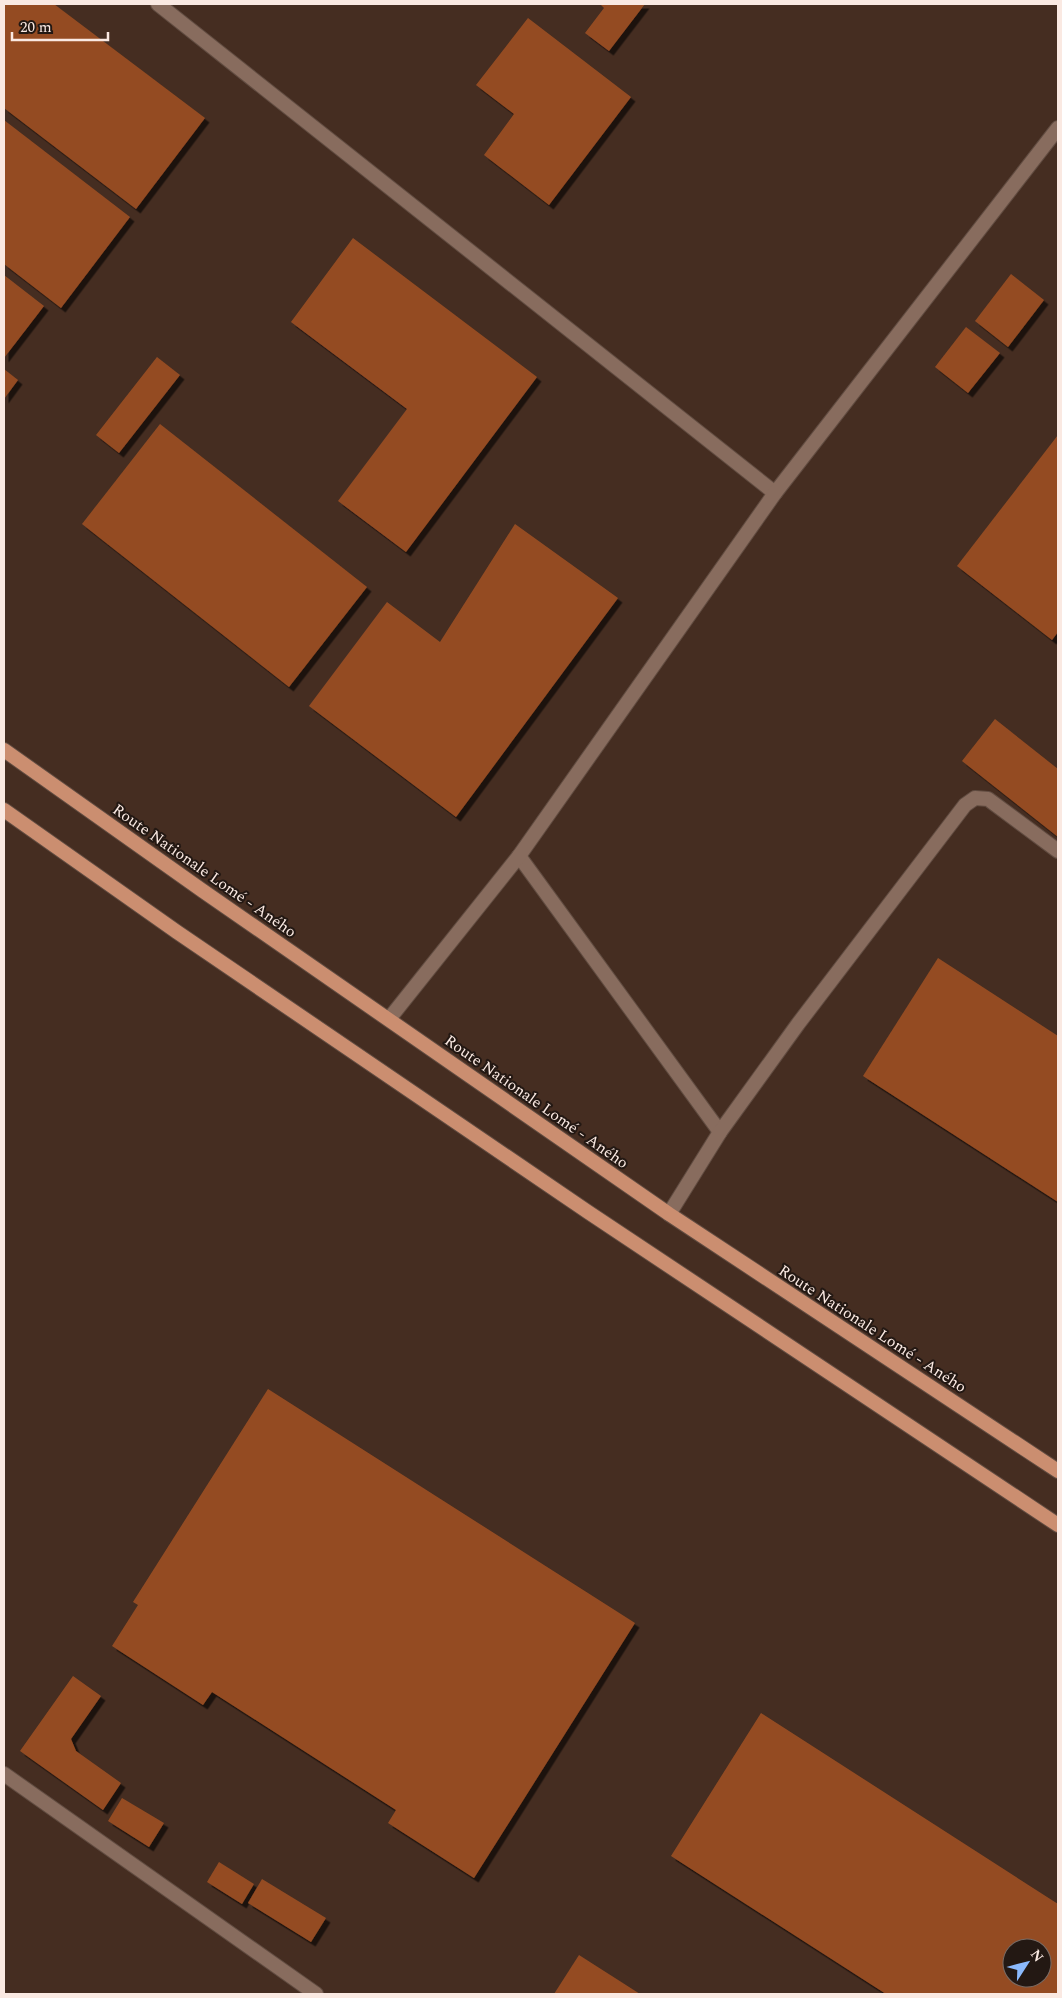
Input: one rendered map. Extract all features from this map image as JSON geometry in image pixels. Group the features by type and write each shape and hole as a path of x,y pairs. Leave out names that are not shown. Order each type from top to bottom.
{"highway":[{"name":"Route Nationale Lomé - Aného","path":"4,750 203,891 669,1214 1058,1471"},
{"path":"4,810 177,932 588,1212 1058,1525"}],"lane":[{"path":"158,4 776,493"},
{"path":"390,1019 519,856 776,493 1058,128"},
{"path":"669,1214 720,1132 798,1024 964,805 975,798 988,799 1058,851"},
{"path":"519,856 720,1132"},
{"path":"4,1774 316,1994"}],"building":[{"path":"4,4 54,4 205,118 136,209 4,108"},
{"path":"600,4 645,4 609,51 585,33 604,8"},
{"path":"528,18 631,97 549,205 484,155 514,114 476,85"},
{"path":"4,120 130,217 61,308 4,264"},
{"path":"353,238 537,377 406,552 338,501 407,409 291,322"},
{"path":"1011,274 1044,300 1008,347 975,321"},
{"path":"4,275 44,306 4,358"},
{"path":"966,327 1000,353 968,393 935,367"},
{"path":"157,357 180,375 119,453 96,435"},
{"path":"4,369 18,380 4,399"},
{"path":"160,424 367,587 289,687 82,524"},
{"path":"1058,435 1058,632 1052,640 957,566"},
{"path":"515,524 618,598 456,817 309,706 387,602 440,642"},
{"path":"995,719 1058,769 1058,837 962,761"},
{"path":"938,958 1058,1036 1058,1202 863,1076"},
{"path":"268,1389 635,1623 474,1878 388,1823 396,1810 212,1692 203,1705 112,1646 138,1605 133,1602"},
{"path":"73,1676 101,1696 71,1739 76,1751 121,1783 103,1810 20,1751"},
{"path":"761,1713 1058,1904 1058,1994 886,1994 671,1856"},
{"path":"122,1798 164,1823 149,1847 108,1821"},
{"path":"219,1862 254,1884 242,1904 207,1882"},
{"path":"262,1879 326,1918 311,1942 248,1903"},
{"path":"579,1955 640,1994 554,1994"}]}
